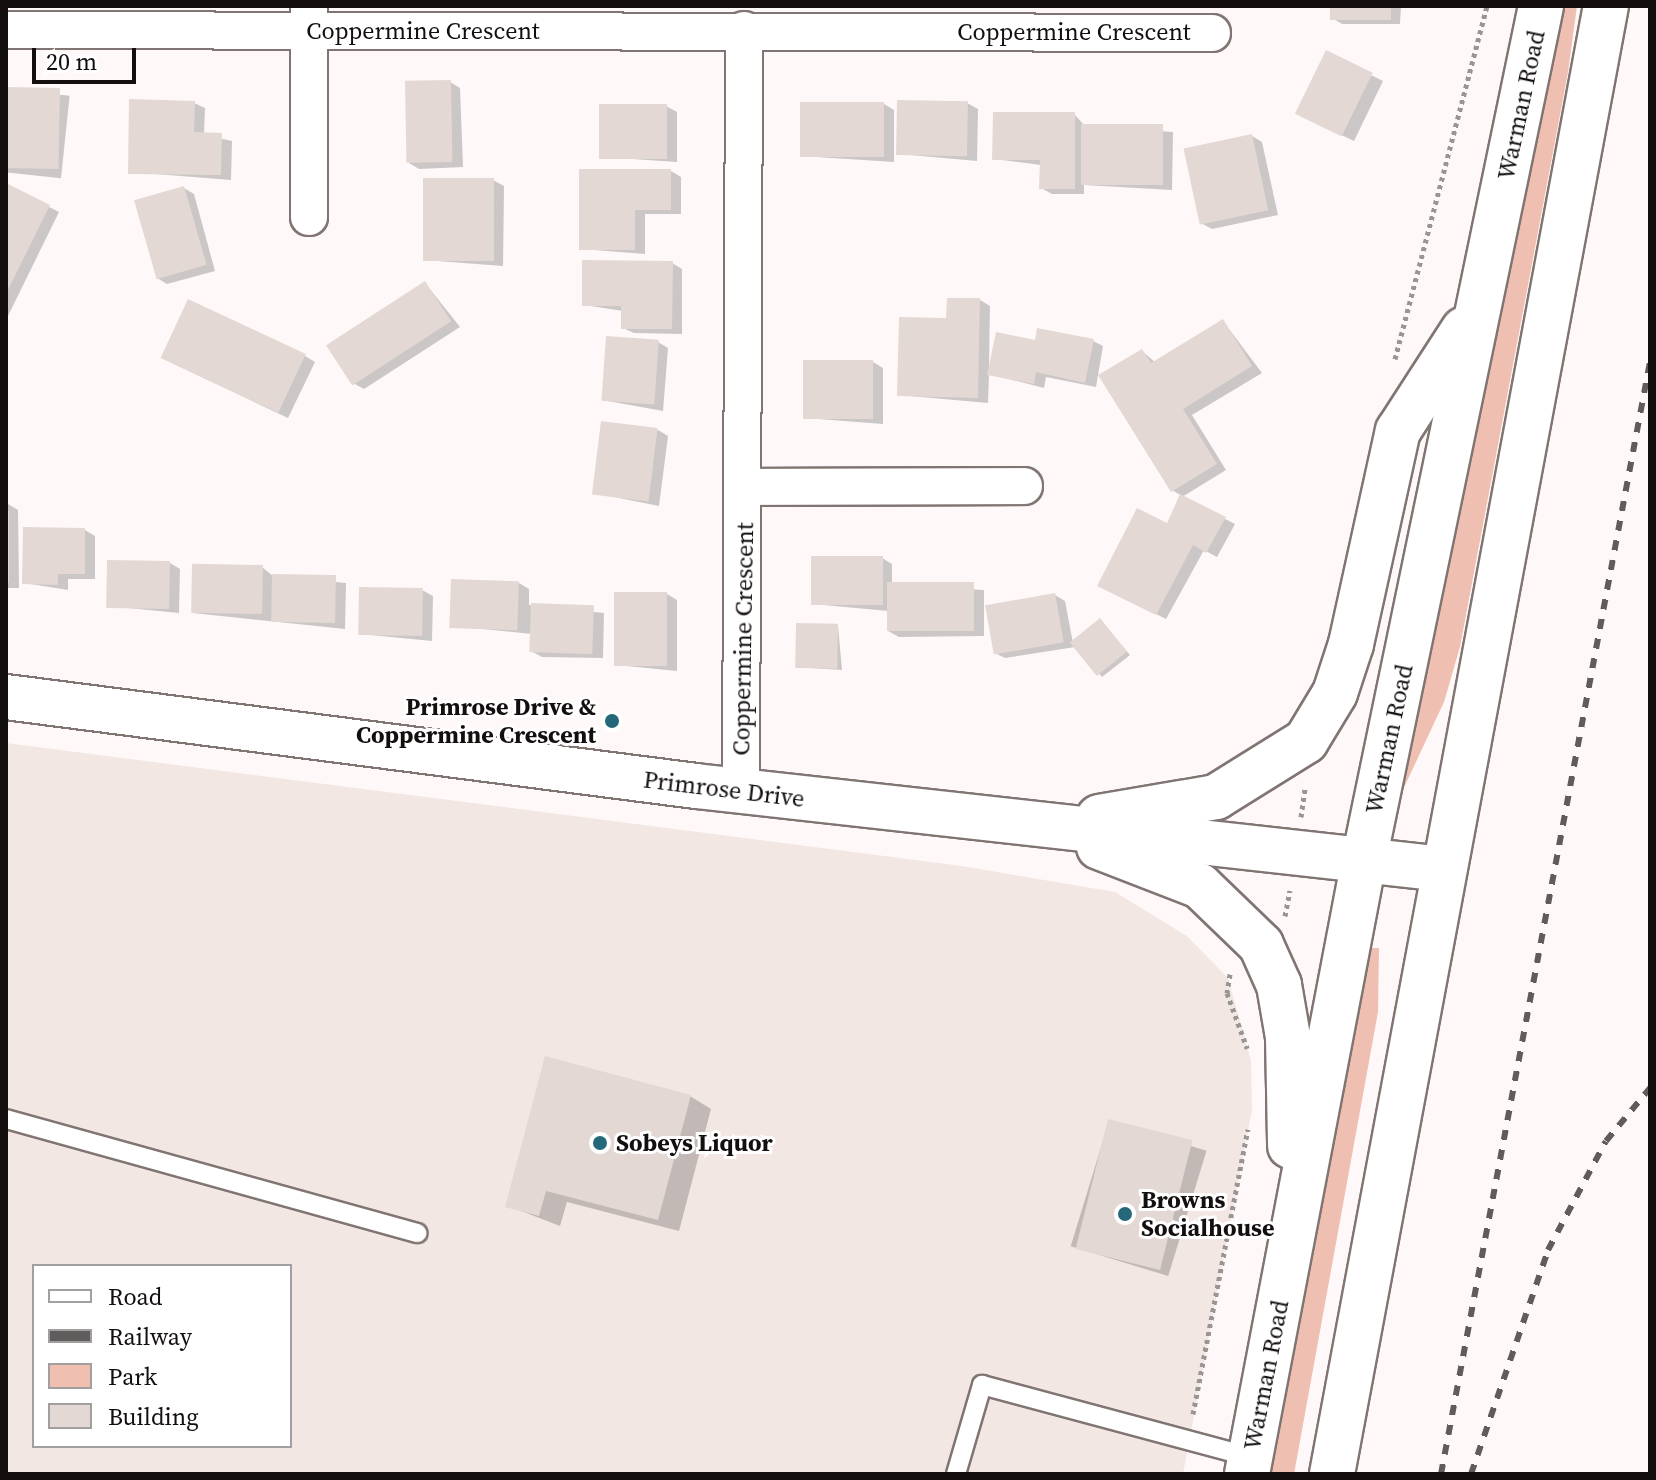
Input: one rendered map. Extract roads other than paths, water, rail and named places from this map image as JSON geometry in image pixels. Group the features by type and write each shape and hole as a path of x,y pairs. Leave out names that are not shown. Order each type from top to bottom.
{"main road":[{"name":"Warman Road","path":"1249,1466 1364,860 1541,6"},
{"path":"1332,1474 1604,11"},
{"path":"1049,826 1216,797 1306,741 1335,693 1351,644 1398,431 1478,307"},
{"name":"Primrose Drive","path":"6,697 741,791 1444,869"},
{"path":"1049,826 1200,886 1261,945 1279,985 1288,1037 1292,1235"}],"street":[{"name":"Coppermine Crescent","path":"6,30 309,19 744,30 1212,33"},
{"path":"309,19 309,217"},
{"name":"Coppermine Crescent","path":"741,791 745,487 744,30"},
{"name":"Coppermine Crescent","path":"745,487 1024,486"}],"lane":[{"path":"6,1119 418,1233"},
{"path":"956,1474 982,1385 1188,1440 1249,1466"}],"railway":[{"path":"1441,1474 1650,362"},
{"path":"1471,1474 1548,1250 1606,1141 1650,1088"}],"place":[{"name":"Primrose Drive & Coppermine Crescent","path":"612,721"},
{"name":"Sobeys Liquor","path":"600,1143"},
{"name":"Browns Socialhouse","path":"1125,1214"}]}
